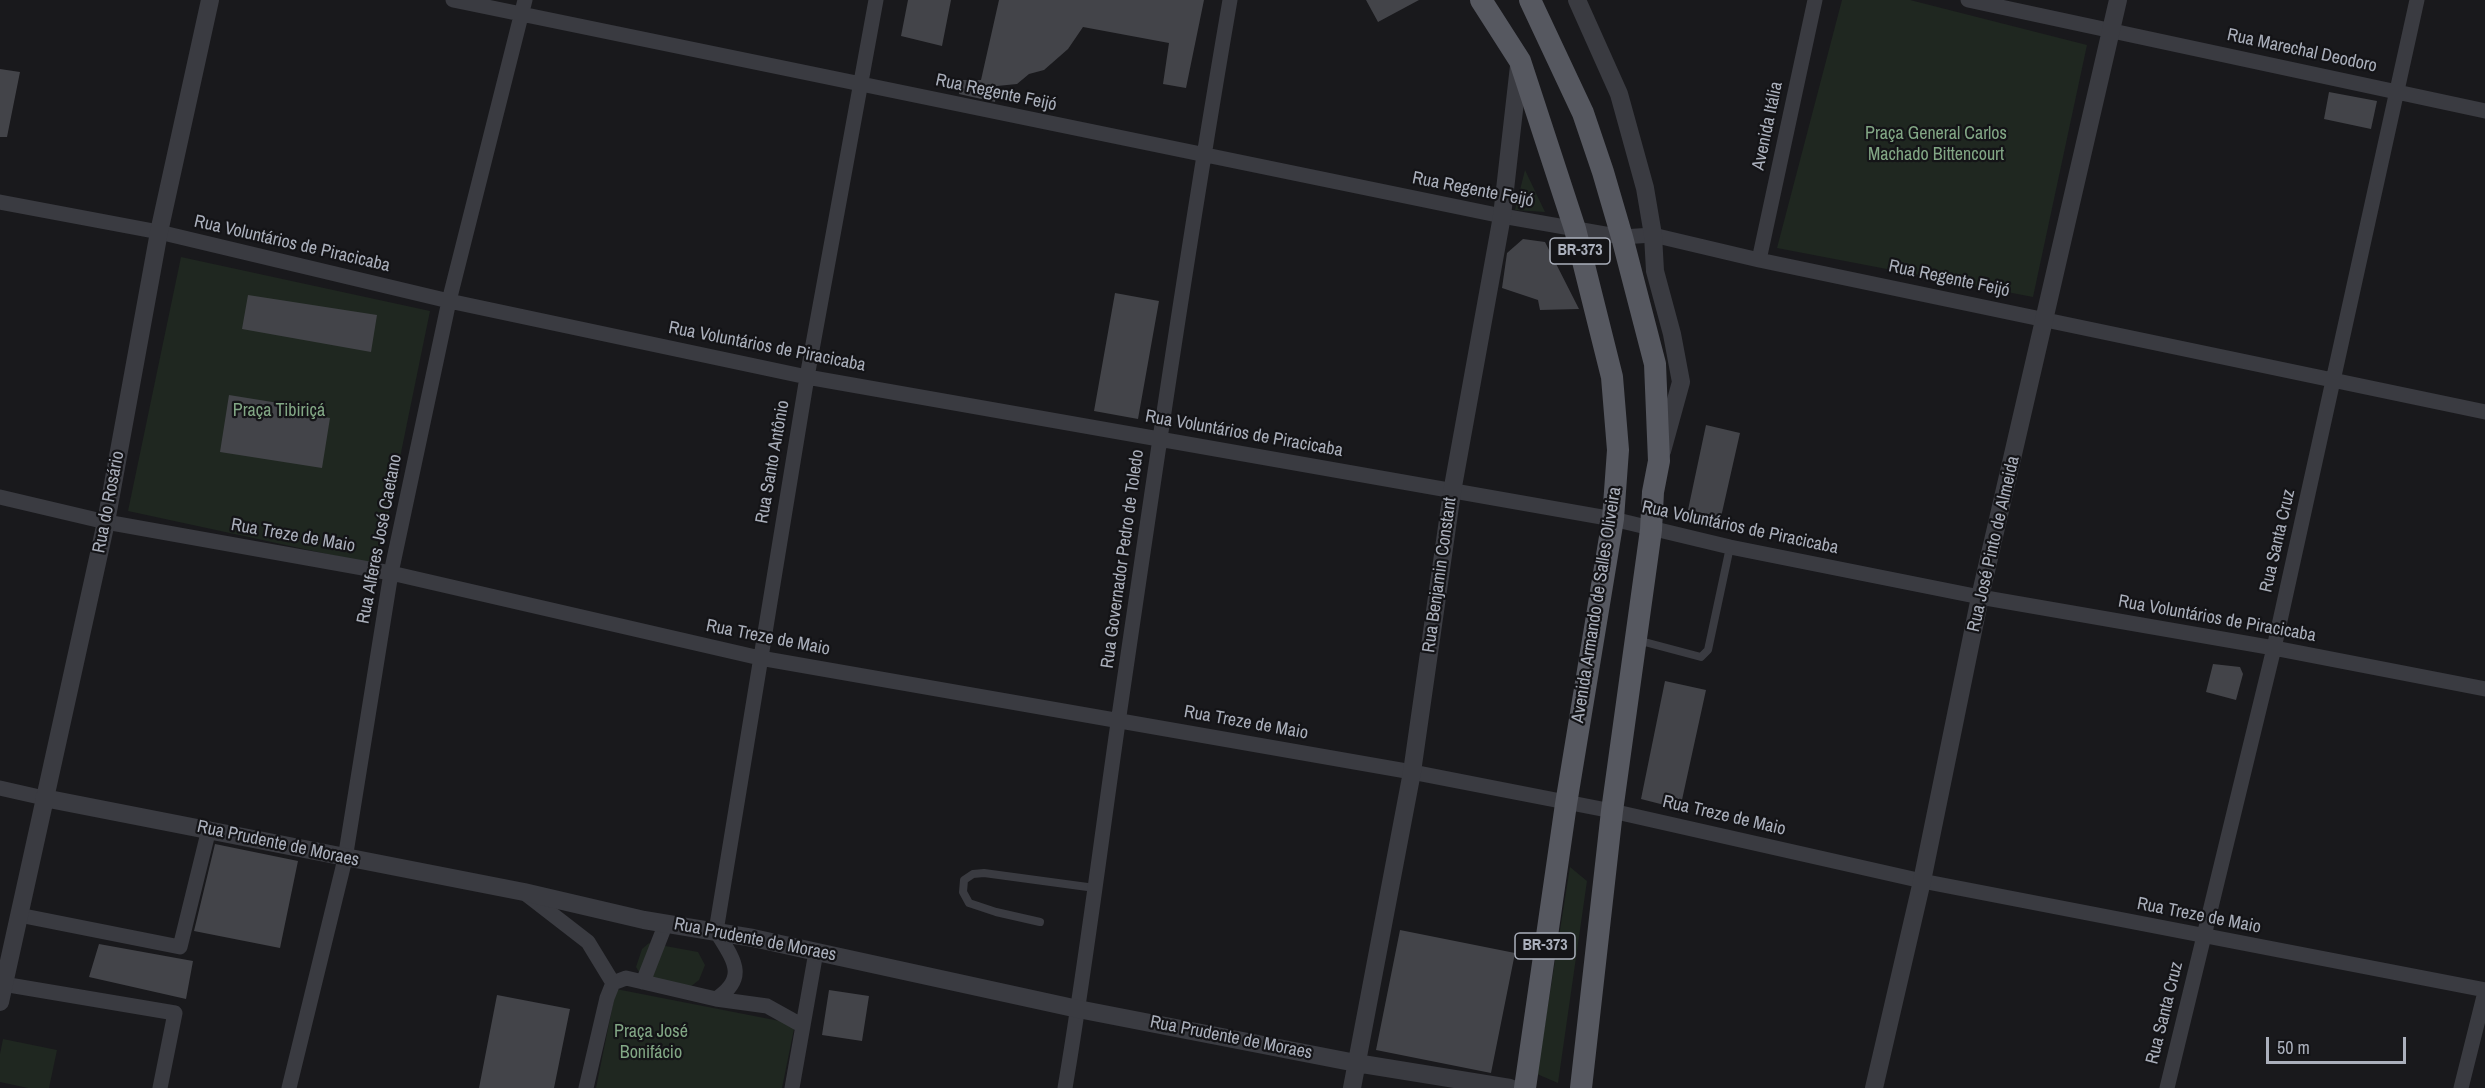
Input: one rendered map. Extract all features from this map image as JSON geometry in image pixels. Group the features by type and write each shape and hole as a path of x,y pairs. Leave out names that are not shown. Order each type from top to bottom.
{"main road":[{"name":"Avenida Armando de Salles Oliveira","path":"1481,0 1520,61 1575,229 1612,377 1618,450 1613,519 1566,804 1525,1088"},
{"name":"Avenida Armando de Salles Oliveira","path":"1530,0 1583,113 1622,237 1654,364 1659,461 1653,492 1651,530 1612,811 1581,1088"}],"street":[{"name":"Rua do Rosário","path":"0,1002 106,522 159,232 210,0"},
{"name":"Rua Regente Feijó","path":"453,0 523,7 860,85 1502,216 1622,237 1653,235 1759,260 2485,412"},
{"name":"Rua Santo Antônio","path":"716,931 807,377 876,0"},
{"name":"Rua Governador Pedro de Toledo","path":"1065,1088 1097,888 1119,720 1203,155 1230,0"},
{"path":"1576,0 1619,94 1644,188 1653,235 1655,270 1672,334 1681,382 1659,461"},
{"name":"Avenida Itália","path":"1759,260 1815,0"},
{"name":"Rua Marechal Deodoro","path":"1968,0 2396,90 2485,111"},
{"name":"Rua José Pinto de Almeida","path":"1874,1088 1922,881 1980,597 2118,0"},
{"name":"Rua Santa Cruz","path":"2167,1088 2274,648 2417,0"},
{"name":"Rua Alferes José Caetano","path":"289,1088 345,859 390,573 449,301 523,7"},
{"name":"Rua Benjamin Constant","path":"1352,1088 1412,772 1452,492 1502,216 1520,61"},
{"name":"Rua Voluntários de Piracicaba","path":"0,202 159,232 449,301 807,377 1613,519 1651,530 1730,547 1980,597 2274,648 2485,689"},
{"name":"Rua Treze de Maio","path":"0,497 106,522 390,573 760,658 1412,772 1566,804 1612,811 1922,881 2485,991"},
{"name":"Rua Prudente de Moraes","path":"0,788 209,829 345,859 716,931 1078,1009 1356,1063 1510,1088"},
{"path":"20,915 180,946 209,829"},
{"path":"524,892 588,942 613,983"},
{"path":"643,982 666,923"},
{"path":"716,931 734,962 736,976 730,990 716,999"},
{"path":"792,1088 816,952"},
{"path":"586,1088 607,998 613,983 626,978 716,999 768,1006 803,1026"},
{"path":"3,984 175,1012 160,1088"},
{"path":"2461,1088 2485,991"}],"lane":[{"path":"1636,640 1701,657 1708,650 1730,547"},
{"path":"1040,922 969,903 963,892 964,880 973,874 984,873 1097,888"}],"green space":[{"name":"Praça General Carlos Machado Bittencourt","path":"1842,0 1910,0 2087,45 2033,297 1777,248"},
{"path":"1525,170 1545,212 1515,210"},
{"name":"Praça Tibiriçá","path":"181,257 430,311 378,565 128,511"},
{"path":"1570,867 1587,881 1558,1083 1537,1074"},
{"path":"649,943 698,952 705,965 699,980 685,991 645,982 636,967 642,949"},
{"name":"Praça José Bonifácio","path":"616,989 795,1024 782,1088 596,1088"},
{"path":"3,1039 57,1050 49,1088 28,1088 0,1082 0,1054"}],"building":[{"path":"908,0 951,0 942,46 901,36"},
{"path":"999,0 1204,0 1186,88 1163,84 1169,43 1083,27 1068,49 1044,70 1029,74 1017,84 997,86 995,102 959,94 961,80 981,80"},
{"path":"1366,0 1419,0 1378,22"},
{"path":"0,69 20,72 7,137 0,137"},
{"path":"2329,92 2377,101 2371,129 2324,119"},
{"path":"1523,239 1545,242 1579,309 1540,310 1538,300 1502,288 1507,253"},
{"path":"1115,293 1159,301 1138,419 1094,411"},
{"path":"248,295 377,315 371,352 242,329"},
{"path":"229,395 297,406 296,413 330,418 322,468 220,452"},
{"path":"1706,425 1740,433 1721,517 1688,510"},
{"path":"2213,664 2240,667 2243,674 2236,700 2206,692"},
{"path":"1665,681 1706,690 1680,809 1641,799"},
{"path":"215,844 298,861 280,948 194,931"},
{"path":"1400,930 1515,953 1491,1073 1376,1050"},
{"path":"99,944 193,961 186,999 89,977"},
{"path":"829,990 869,996 862,1041 822,1035"},
{"path":"497,995 570,1009 554,1088 479,1088"}]}
